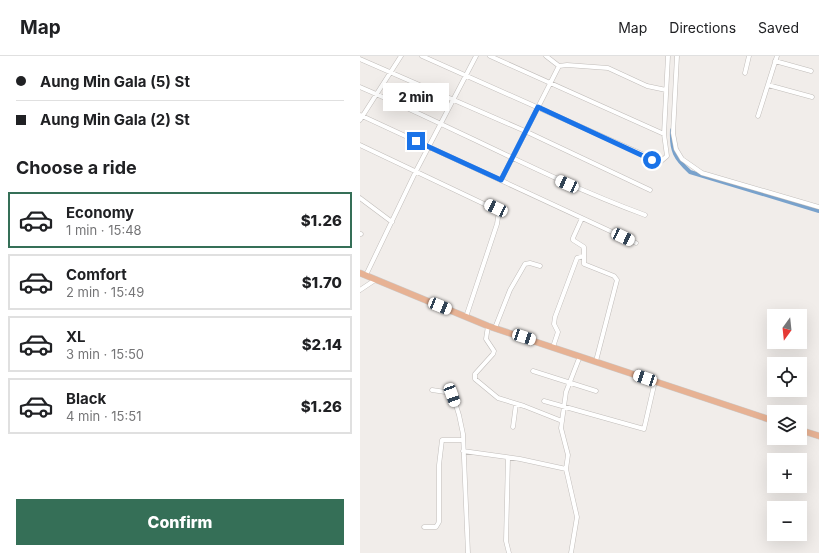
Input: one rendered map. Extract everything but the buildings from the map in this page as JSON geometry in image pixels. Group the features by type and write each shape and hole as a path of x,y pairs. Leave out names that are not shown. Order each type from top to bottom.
{"main road":[{"path":"363,274 374,280 488,326 767,419"},
{"path":"807,432 819,436"}],"street":[{"path":"400,56 361,117 636,243"},
{"path":"422,56 538,107 652,160 660,162 667,156 664,134 668,56"},
{"path":"363,274 392,222 476,56"},
{"path":"490,56 664,134"},
{"path":"546,56 559,66"},
{"path":"677,56 673,133 676,149 682,159 702,173 819,207"},
{"path":"745,72 749,56"},
{"path":"758,116 776,58 811,71"},
{"path":"360,59 525,131 650,190"},
{"path":"501,180 559,66 567,64 608,68 647,86 666,90"},
{"path":"768,85 812,97"},
{"path":"360,87 442,123 512,159 596,197 645,215"},
{"path":"360,145 499,211 500,216 466,317"},
{"path":"360,198 392,222"},
{"path":"582,218 573,240 584,247 584,264 614,276 617,280 596,361"},
{"path":"553,347 558,332 554,324 555,317 577,258 584,256"},
{"path":"496,328 510,290 525,264 530,263 540,266"},
{"path":"360,290 374,280"},
{"path":"488,326 486,339 492,346 493,354 475,374 475,379 498,398 562,421"},
{"path":"571,553 577,517 566,469 568,455 563,439 562,421 569,383 580,356"},
{"path":"533,372 596,391"},
{"path":"544,401 644,430 655,381"},
{"path":"432,390 452,394 459,415 463,440 468,553"},
{"path":"513,427 516,404"},
{"path":"424,527 436,526 438,522 439,465 442,440 463,440"},
{"path":"463,451 566,469"},
{"path":"508,458 506,541 509,553"}],"waterway":[{"path":"672,130 672,143 675,154 690,172 819,211"}],"route":[{"path":"416,141 501,180 538,107 652,160"}]}
